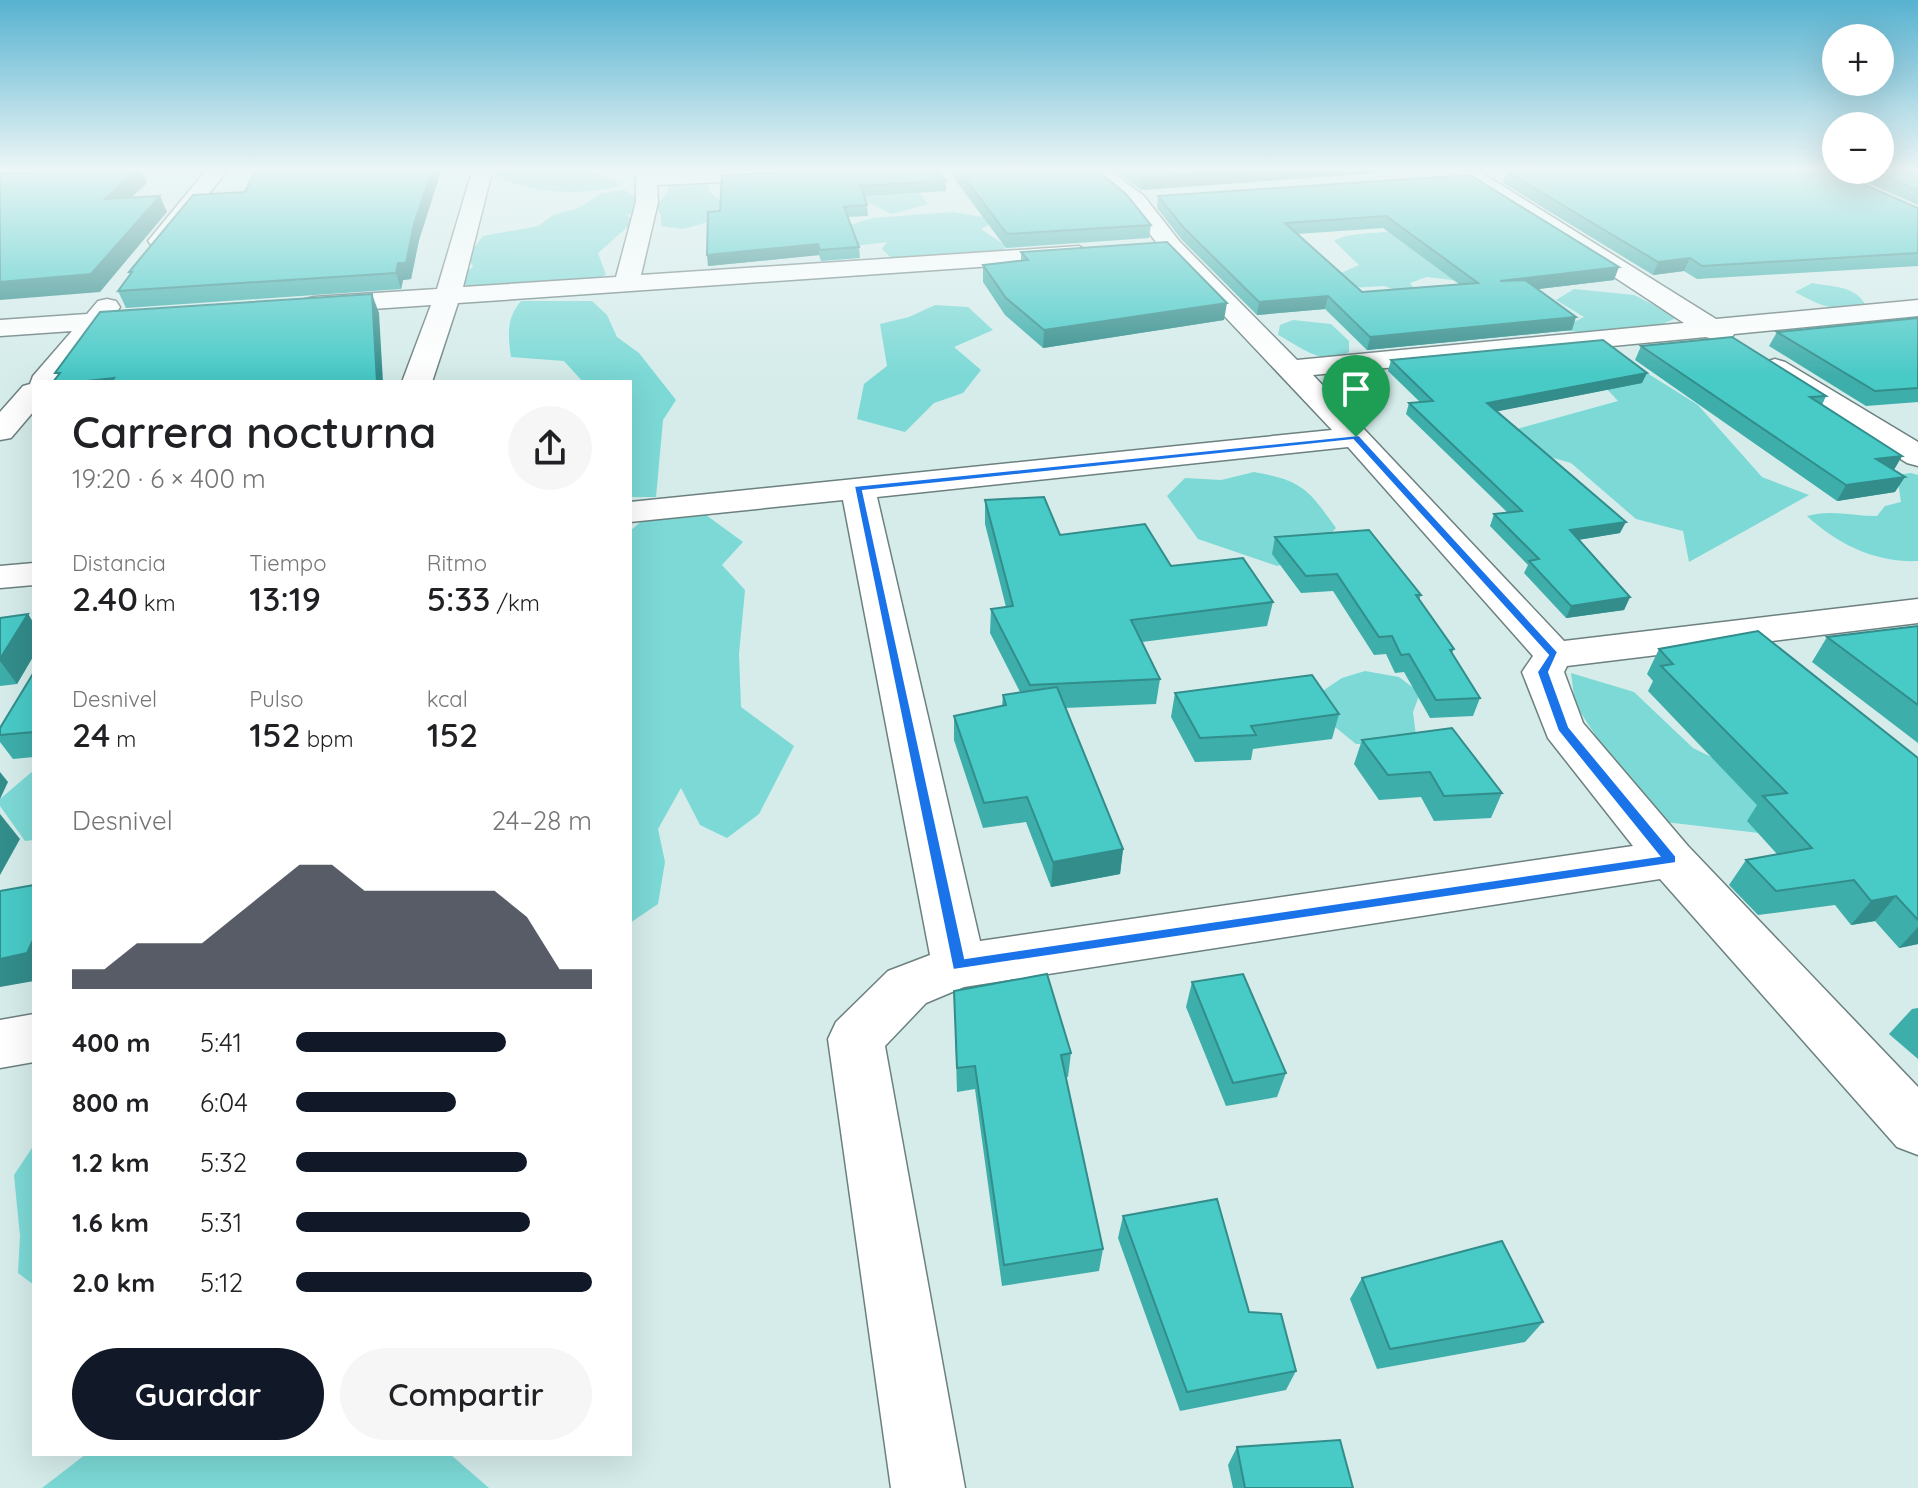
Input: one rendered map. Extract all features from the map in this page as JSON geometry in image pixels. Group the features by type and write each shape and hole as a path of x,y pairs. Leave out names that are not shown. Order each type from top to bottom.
{"street":[{"path":"143,262 163,237"},
{"path":"418,380 448,295 464,237"},
{"path":"627,282 638,237"},
{"path":"1155,237 1156,248 1290,369 1356,437 1554,655"},
{"path":"1560,237 1918,456"},
{"path":"295,307 1110,251"},
{"path":"45,380 124,286"},
{"path":"1290,369 1918,308"},
{"path":"0,328 172,315"},
{"path":"0,431 32,394"},
{"path":"632,512 1356,437"},
{"path":"858,488 959,966"},
{"path":"0,577 32,574"},
{"path":"1554,655 1918,611"},
{"path":"1744,632 1782,662"},
{"path":"1554,655 1543,672 1563,728 1671,859 1918,1128"},
{"path":"928,1488 856,1039 907,987 959,966 1671,859"},
{"path":"0,1044 32,1038"}],"shaded area":[{"path":"482,237 616,237 598,253 606,275 590,280 518,286 479,286 452,281 473,267 468,256"},
{"path":"846,237 993,237 1006,246 1000,255 929,259 890,257 882,249 887,242 855,246"},
{"path":"1344,237 1406,237 1476,283 1427,277 1410,283 1422,299 1384,286 1348,288 1327,279 1359,265 1334,241"},
{"path":"1812,283 1848,290 1865,304 1828,307 1795,292"},
{"path":"1574,289 1634,295 1678,317 1649,328 1620,333 1559,329 1584,317 1556,300"},
{"path":"521,301 592,301 607,315 617,337 639,353 676,400 663,420 656,497 632,497 632,380 581,380 564,361 511,357 509,327"},
{"path":"935,305 968,307 993,330 954,347 981,370 963,393 934,403 905,432 857,419 864,384 887,366 880,324 909,317"},
{"path":"1293,320 1331,324 1349,341 1349,352 1330,358 1321,357 1278,335 1280,325"},
{"path":"1623,358 1698,405 1762,477 1809,495 1689,562 1683,531 1636,519 1571,463 1484,438 1618,401 1592,373"},
{"path":"1254,472 1284,479 1303,489 1336,528 1311,556 1277,566 1198,539 1167,496 1185,478 1221,480"},
{"path":"1897,475 1918,475 1918,561 1887,559 1858,550 1831,535 1807,516 1833,513 1877,516 1885,506 1901,502"},
{"path":"706,515 743,542 722,565 745,590 739,654 741,707 794,746 759,814 727,838 700,825 681,788 658,829 665,862 658,904 632,922 632,529 643,520"},
{"path":"1365,671 1399,677 1420,693 1413,712 1417,744 1356,744 1324,718 1324,690 1342,678"},
{"path":"1571,673 1634,692 1693,748 1762,782 1759,833 1665,822 1603,747 1575,704"},
{"path":"32,772 32,840 25,841 0,806 0,799"},
{"path":"32,1148 32,1284 18,1273 20,1236 14,1175"},
{"path":"83,1456 452,1456 489,1488 42,1488"}],"building":[{"path":"0,237 123,237 91,274 0,282"},
{"path":"158,237 411,237 406,263 398,263 396,273 118,291 132,272 129,272"},
{"path":"707,237 855,237 859,247 820,250 818,244 707,255"},
{"path":"1194,237 1301,237 1362,292 1478,283 1415,237 1571,237 1619,267 1500,281 1525,280 1576,317 1370,337 1328,296 1259,302"},
{"path":"1617,237 1918,237 1918,253 1702,266 1690,258 1658,262"},
{"path":"1167,242 1227,303 1044,330 1006,298 983,265 1028,260 1021,252"},
{"path":"372,294 377,380 55,380 60,373 55,373 100,312"},
{"path":"1918,318 1918,388 1875,391 1777,332"},
{"path":"1732,337 1826,396 1810,397 1902,456 1876,459 1905,477 1846,485 1641,346"},
{"path":"1603,340 1647,373 1487,403 1626,522 1570,530 1630,597 1571,606 1529,561 1539,559 1494,514 1522,511 1409,403 1433,401 1391,360"},
{"path":"1044,497 1060,535 1145,524 1171,566 1243,558 1273,602 1131,620 1160,679 1030,685 991,609 1013,606 985,500"},
{"path":"1369,530 1421,595 1416,595 1454,649 1450,650 1480,698 1436,700 1409,654 1401,655 1392,636 1379,637 1337,574 1306,576 1275,537"},
{"path":"28,614 0,659 0,618"},
{"path":"1918,626 1918,705 1827,637"},
{"path":"1758,631 1918,758 1918,920 1896,896 1871,901 1854,880 1776,891 1746,860 1812,848 1763,796 1787,793 1661,666 1673,664 1659,649"},
{"path":"32,675 32,732 0,735 0,728"},
{"path":"1312,675 1339,714 1251,726 1256,735 1200,738 1175,693"},
{"path":"1057,687 1123,849 1053,862 1027,797 984,803 954,716 1006,705 1003,695"},
{"path":"1452,728 1502,793 1444,796 1430,772 1388,775 1362,740"},
{"path":"32,885 32,942 27,953 0,959 0,891"},
{"path":"1047,974 1071,1053 1061,1055 1103,1249 1004,1265 975,1066 957,1068 954,991"},
{"path":"1243,974 1286,1073 1233,1083 1192,982"},
{"path":"1217,1199 1249,1312 1281,1314 1296,1371 1187,1392 1123,1216"},
{"path":"1502,1241 1543,1322 1390,1349 1362,1278"},
{"path":"1340,1440 1353,1488 1245,1488 1237,1447"}],"route":[{"path":"1356,437 1554,655 1543,672 1563,728 1671,859 959,966 858,488 1356,437"}]}
